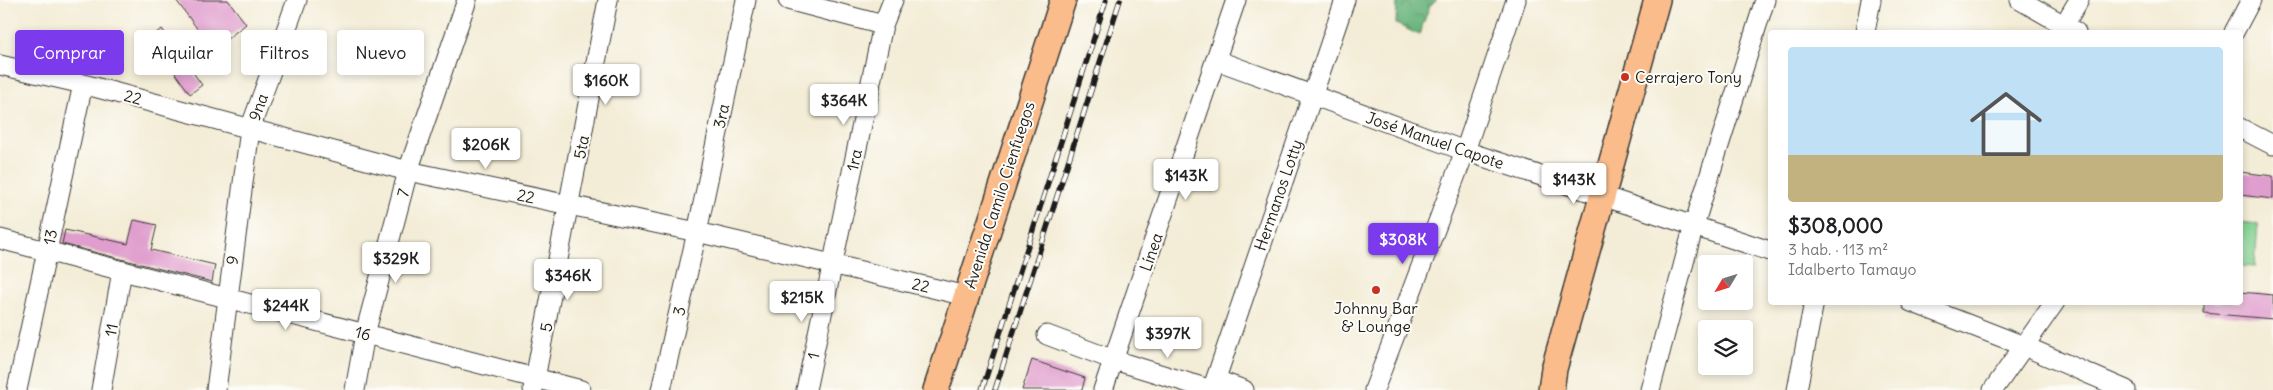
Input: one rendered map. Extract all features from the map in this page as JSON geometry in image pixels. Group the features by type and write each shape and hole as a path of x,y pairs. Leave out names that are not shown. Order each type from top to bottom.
{"main road":[{"name":"Avenida Camilo Cienfuegos","path":"936,390 1063,0"},
{"path":"1551,390 1554,368 1657,0"}],"street":[{"name":"9na","path":"250,129 297,0"},
{"name":"7","path":"355,390 365,334 408,171 467,0"},
{"name":"5ta","path":"570,206 608,0"},
{"name":"3ra","path":"697,232 746,0"},
{"path":"788,0 883,25"},
{"name":"1ra","path":"832,263 883,25 893,0"},
{"name":"Línea","path":"1103,390 1236,0"},
{"name":"Hermanos Lotty","path":"1214,385 1344,0"},
{"path":"1374,390 1464,151 1516,0"},
{"path":"1650,390 1694,225 1765,0"},
{"path":"1865,30 1871,0"},
{"path":"2020,0 2070,29 2079,0"},
{"path":"2235,30 2251,0"},
{"name":"José Manuel Capote","path":"1216,60 1464,151 1768,250"},
{"name":"22","path":"0,66 83,84 408,171 697,232 966,296"},
{"name":"13","path":"17,390 83,84"},
{"name":"9","path":"216,390 226,298 250,129"},
{"path":"2243,130 2273,145"},
{"name":"5","path":"534,384 570,206"},
{"name":"3","path":"661,390 697,232"},
{"name":"16","path":"0,239 365,334 534,384 581,390"},
{"name":"1","path":"806,390 832,263"},
{"name":"11","path":"101,390 122,271"},
{"path":"1797,390 1813,305"},
{"path":"1919,305 2024,346 2126,390"},
{"path":"1993,390 2054,305"},
{"path":"1047,335 1114,360 1214,385 1244,390"}],"green space":[{"path":"1397,0 1437,0 1429,8 1419,35 1396,24"},
{"path":"2243,222 2258,224 2255,267 2243,266"}],"building":[{"path":"176,0 228,0 246,24 231,36 231,30 198,30"},
{"path":"177,75 195,75 202,85 190,94"},
{"path":"2243,172 2273,176 2273,199 2243,195"},
{"path":"134,220 157,225 151,250 215,265 212,282 62,244 65,230 128,244"},
{"path":"2243,292 2273,295 2273,319 2204,313 2204,305 2243,305"},
{"path":"1032,360 1085,378 1082,390 1022,390"}],"railway":[{"path":"982,390 1106,0"},
{"path":"995,390 1120,0"}],"place":[{"name":"Cerrajero Tony","path":"1625,77"},
{"name":"Johnny Bar & Lounge","path":"1376,290"}]}
